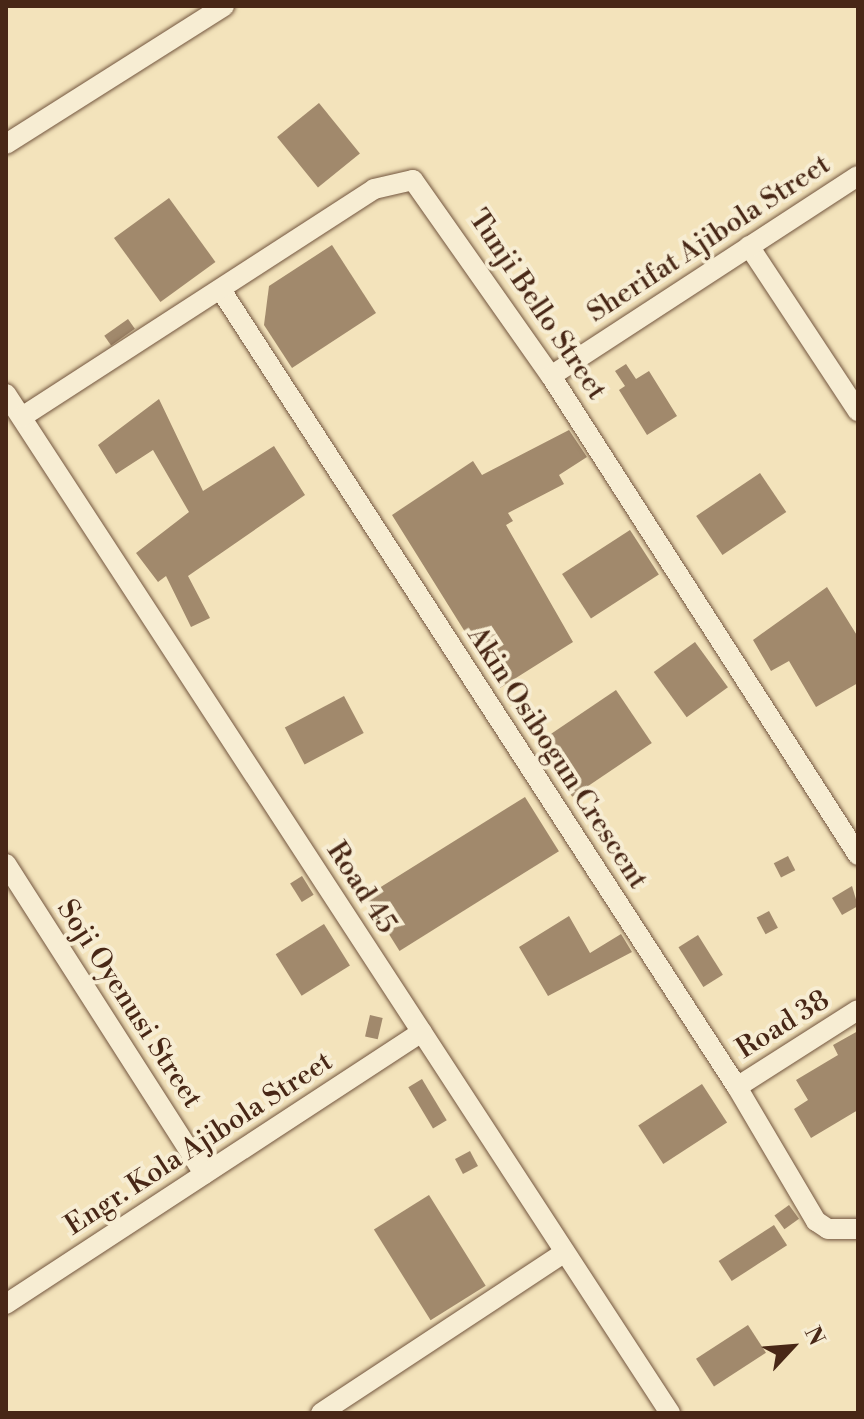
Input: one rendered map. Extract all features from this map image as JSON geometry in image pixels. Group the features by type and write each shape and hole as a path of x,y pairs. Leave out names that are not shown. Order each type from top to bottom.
{"street":[{"path":"6,144 224,6"},
{"name":"Sherifat Ajibola Street","path":"551,376 858,176"},
{"name":"Tunji Bello Street","path":"22,417 374,189 407,178 438,207 551,376 858,855"},
{"path":"749,246 858,411"},
{"name":"Akin Osibogun Crescent","path":"221,290 737,1087 816,1221 828,1229 858,1229"},
{"name":"Road 45","path":"6,394 670,1413"},
{"name":"Soji Oyenusi Street","path":"6,864 204,1174"},
{"name":"Road 38","path":"737,1087 858,1010"},
{"name":"Engr. Kola Ajibola Street","path":"7,1301 422,1032"},
{"path":"321,1413 565,1252"}],"building":[{"path":"319,103 360,154 318,187 277,137"},
{"path":"169,198 215,262 160,302 114,238"},
{"path":"332,245 376,313 292,368 264,325 269,286"},
{"path":"128,319 135,329 111,345 104,336"},
{"path":"626,364 636,379 649,371 677,416 647,435 619,390 625,386 615,371"},
{"path":"159,399 203,491 274,446 305,495 188,576 210,618 191,627 166,576 158,582 136,553 189,512 153,450 116,474 98,445"},
{"path":"569,430 587,457 559,475 564,484 508,513 513,521 506,525 573,642 500,688 392,515 473,461 482,475"},
{"path":"760,473 786,512 722,555 696,516"},
{"path":"630,530 659,574 591,619 562,574"},
{"path":"827,587 858,637 858,683 816,707 789,661 771,671 753,640"},
{"path":"695,642 728,687 687,717 654,672"},
{"path":"616,690 652,743 572,797 536,744"},
{"path":"344,696 364,733 305,765 285,727"},
{"path":"525,797 559,851 399,951 366,897"},
{"path":"788,856 795,870 781,878 774,863"},
{"path":"302,876 314,895 302,902 290,883"},
{"path":"852,886 858,906 842,915 832,898"},
{"path":"769,911 778,928 766,934 757,918"},
{"path":"569,916 590,953 621,934 632,952 548,996 519,947"},
{"path":"324,924 350,966 302,996 276,954"},
{"path":"698,935 723,975 703,987 678,947"},
{"path":"370,1015 383,1018 378,1039 365,1036"},
{"path":"858,1031 858,1110 811,1138 794,1109 808,1100 796,1080 838,1055 833,1045"},
{"path":"422,1079 447,1120 433,1128 408,1087"},
{"path":"702,1084 727,1123 663,1164 638,1125"},
{"path":"470,1151 478,1166 463,1174 455,1159"},
{"path":"429,1195 486,1286 431,1320 374,1229"},
{"path":"789,1205 799,1219 784,1229 774,1216"},
{"path":"774,1225 787,1245 732,1281 719,1261"},
{"path":"748,1325 766,1353 714,1386 696,1359"}]}
